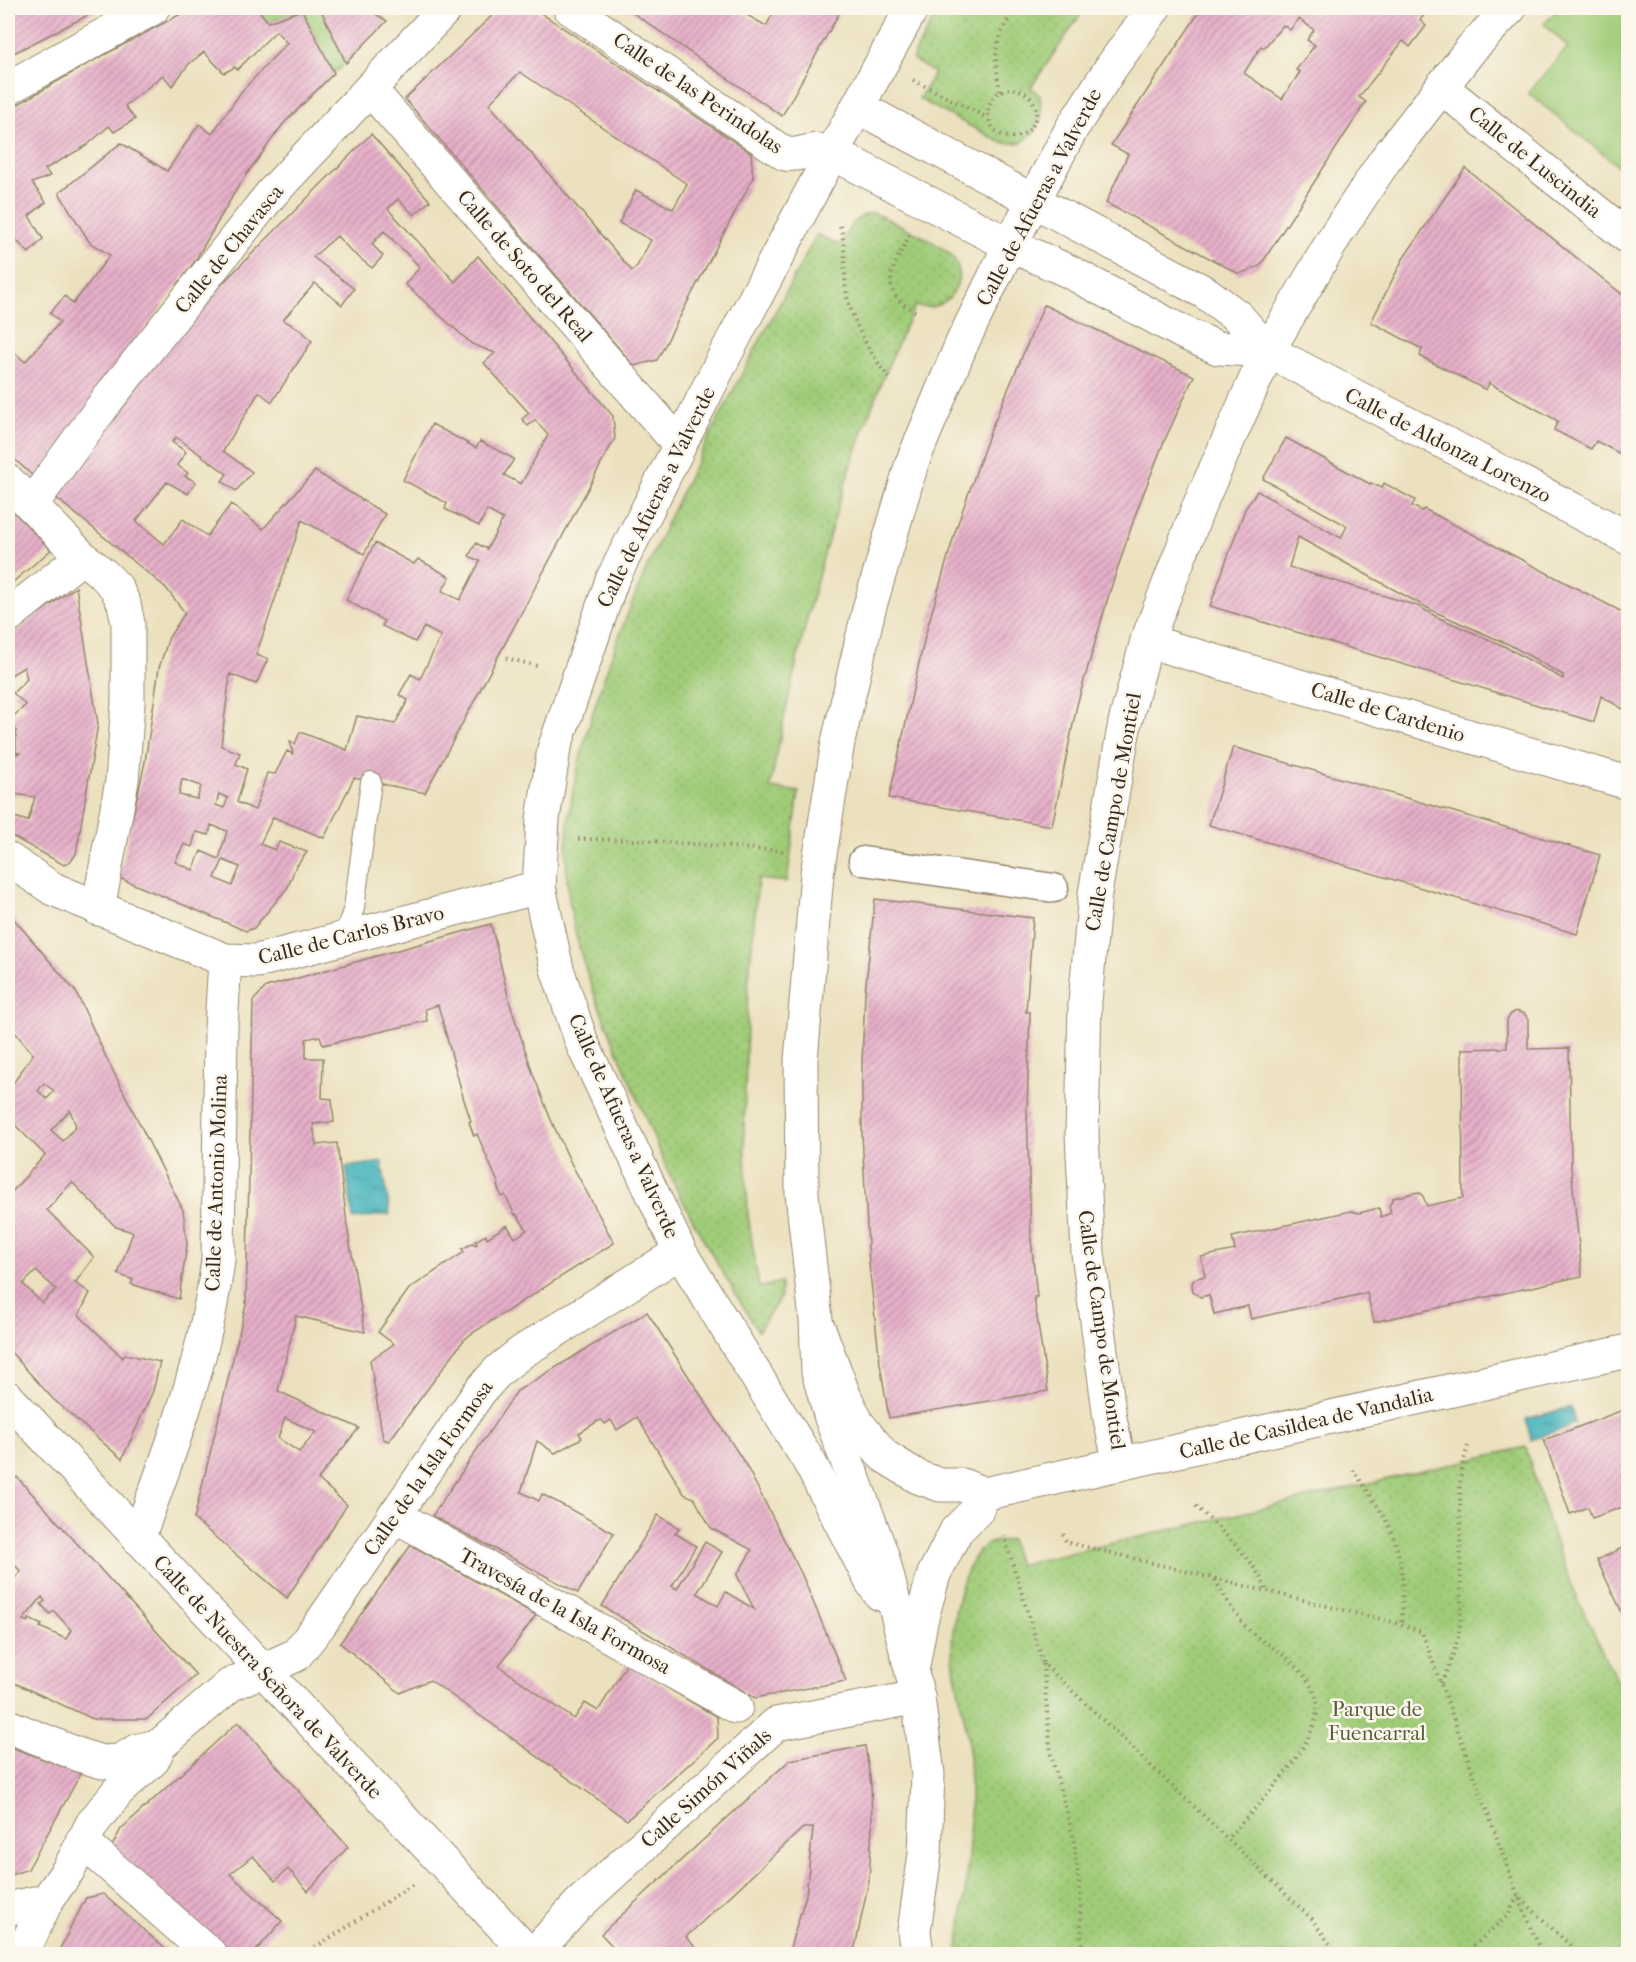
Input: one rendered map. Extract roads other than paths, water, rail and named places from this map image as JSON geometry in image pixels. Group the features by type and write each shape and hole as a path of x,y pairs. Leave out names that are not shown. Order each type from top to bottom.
{"street":[{"path":"8,88 153,8"},
{"name":"Calle de Chavasca","path":"31,505 108,399 272,194 446,8"},
{"name":"Calle de las Perindolas","path":"570,8 785,154 794,155 814,149 832,153"},
{"name":"Calle de Afueras a Valverde","path":"899,1624 871,1581 810,1463 680,1252 582,1043 557,969 539,887 543,819 554,748 612,580 679,444 832,153 912,8"},
{"name":"Calle de Afueras a Valverde","path":"911,1947 925,1854 928,1774 915,1684 882,1555 831,1418 818,1372 816,1320 802,1194 801,1060 816,884 838,742 869,609 912,463 962,343 1010,245 1077,120 1154,8"},
{"name":"Calle de Campo de Montiel","path":"1120,1464 1110,1419 1088,1253 1082,1134 1085,1002 1095,893 1125,722 1147,641 1199,506 1268,351 1331,242 1385,160 1471,49 1510,8"},
{"name":"Calle de Luscindia","path":"1441,87 1629,237"},
{"name":"Calle de Soto del Real","path":"370,89 679,444"},
{"name":"Calle de Aldonza Lorenzo","path":"858,107 1206,293 1238,317 1268,351 1629,538"},
{"name":"Calle de Aldonza Lorenzo","path":"832,153 1010,245 1068,271 1184,333 1218,348 1268,351"},
{"path":"8,481 82,557 116,587 124,604 128,623 128,703 122,781 98,909"},
{"path":"8,616 82,557"},
{"name":"Calle de Cardenio","path":"1147,641 1629,783"},
{"name":"Calle de Carlos Bravo","path":"8,859 53,889 225,960 257,961 539,887"},
{"path":"863,861 1053,888"},
{"name":"Calle de Antonio Molina","path":"138,1538 176,1432 214,1292 218,1260 221,1027 225,960"},
{"name":"Calle de la Isla Formosa","path":"160,1745 230,1685 296,1654 321,1623 480,1391 499,1370 522,1352 680,1252"},
{"path":"816,1320 844,1395 858,1424 884,1456 918,1477 940,1485 962,1485 984,1494 976,1510 956,1530 934,1574 921,1621 915,1684"},
{"name":"Calle de Casildea de Vandalia","path":"984,1494 1629,1351"},
{"name":"Calle de Nuestra Señora de Valverde","path":"8,1398 443,1865 529,1954"},
{"name":"Travesía de la Isla Formosa","path":"394,1515 735,1707"},
{"name":"Calle Simón Viñals","path":"534,1954 578,1905 776,1724 915,1684"},
{"path":"8,1726 102,1762 119,1761 138,1750 160,1745"},
{"path":"87,1833 118,1791 153,1760 160,1745"},
{"path":"30,1951 47,1900 69,1869 87,1833 103,1785 102,1762"},
{"path":"87,1833 210,1954"},
{"path":"8,1909 47,1900"}],"lane":[{"path":"343,939 354,908 371,782"}],"water":[{"path":"382,1162 390,1214 353,1219 346,1167"},
{"path":"1571,1407 1575,1424 1531,1440 1526,1419"}],"park label":[{"name":"Parque de Fuencarral","path":"1377,1721"}]}
